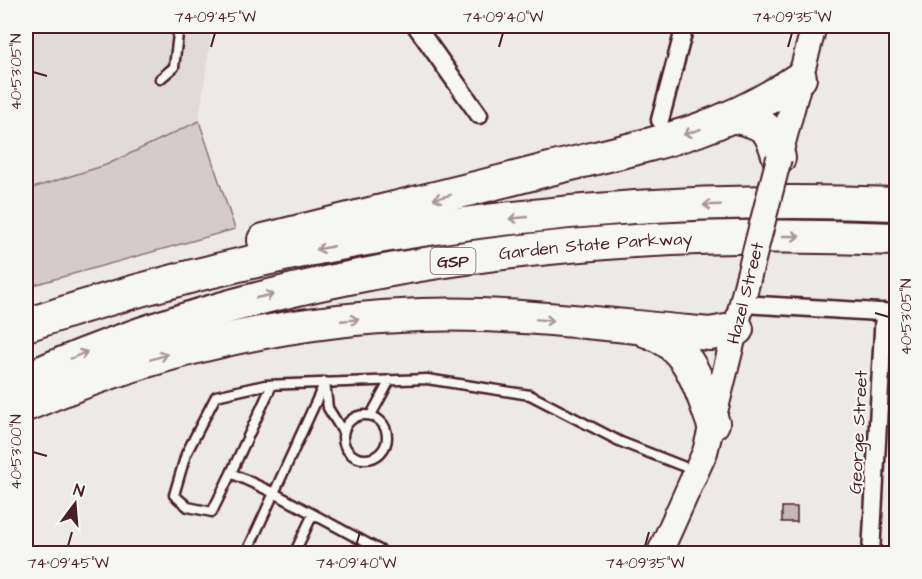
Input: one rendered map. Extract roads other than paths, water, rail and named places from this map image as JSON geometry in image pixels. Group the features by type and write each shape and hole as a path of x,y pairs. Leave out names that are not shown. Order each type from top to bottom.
{"highway":[{"path":"33,322 224,250 670,140 736,117 771,98 800,78"},
{"path":"736,117 759,122 771,133 779,158"},
{"name":"Garden State Parkway","path":"33,322 224,269 328,247 455,226 557,214 669,206 780,203 897,204"},
{"name":"Garden State Parkway","path":"26,379 100,347 210,310 295,289 394,270 614,243 776,236 897,238"},
{"path":"26,405 77,383 181,350 296,326 336,321 422,315 484,316 710,333 740,316"},
{"path":"632,327 663,337 682,353 697,378 713,423"}],"street":[{"path":"416,26 479,115"},
{"path":"660,120 685,26"},
{"name":"Hazel Street","path":"659,554 696,471 713,423 814,26"},
{"path":"740,316 890,312"},
{"name":"George Street","path":"871,554 890,312"}],"lane":[{"path":"160,79 174,67 179,26"},
{"path":"272,385 212,512 188,507 174,495 186,454 216,396 272,385 427,379 530,395 621,442 696,471"},
{"path":"371,415 390,380"},
{"path":"326,382 328,408 343,432"},
{"path":"246,554 326,382"},
{"path":"363,414 371,415 383,422 387,429 387,444 378,456 363,459 350,453 343,440 343,432 350,420 363,414"},
{"path":"231,473 274,493 387,554"},
{"path":"294,554 312,514"}]}
